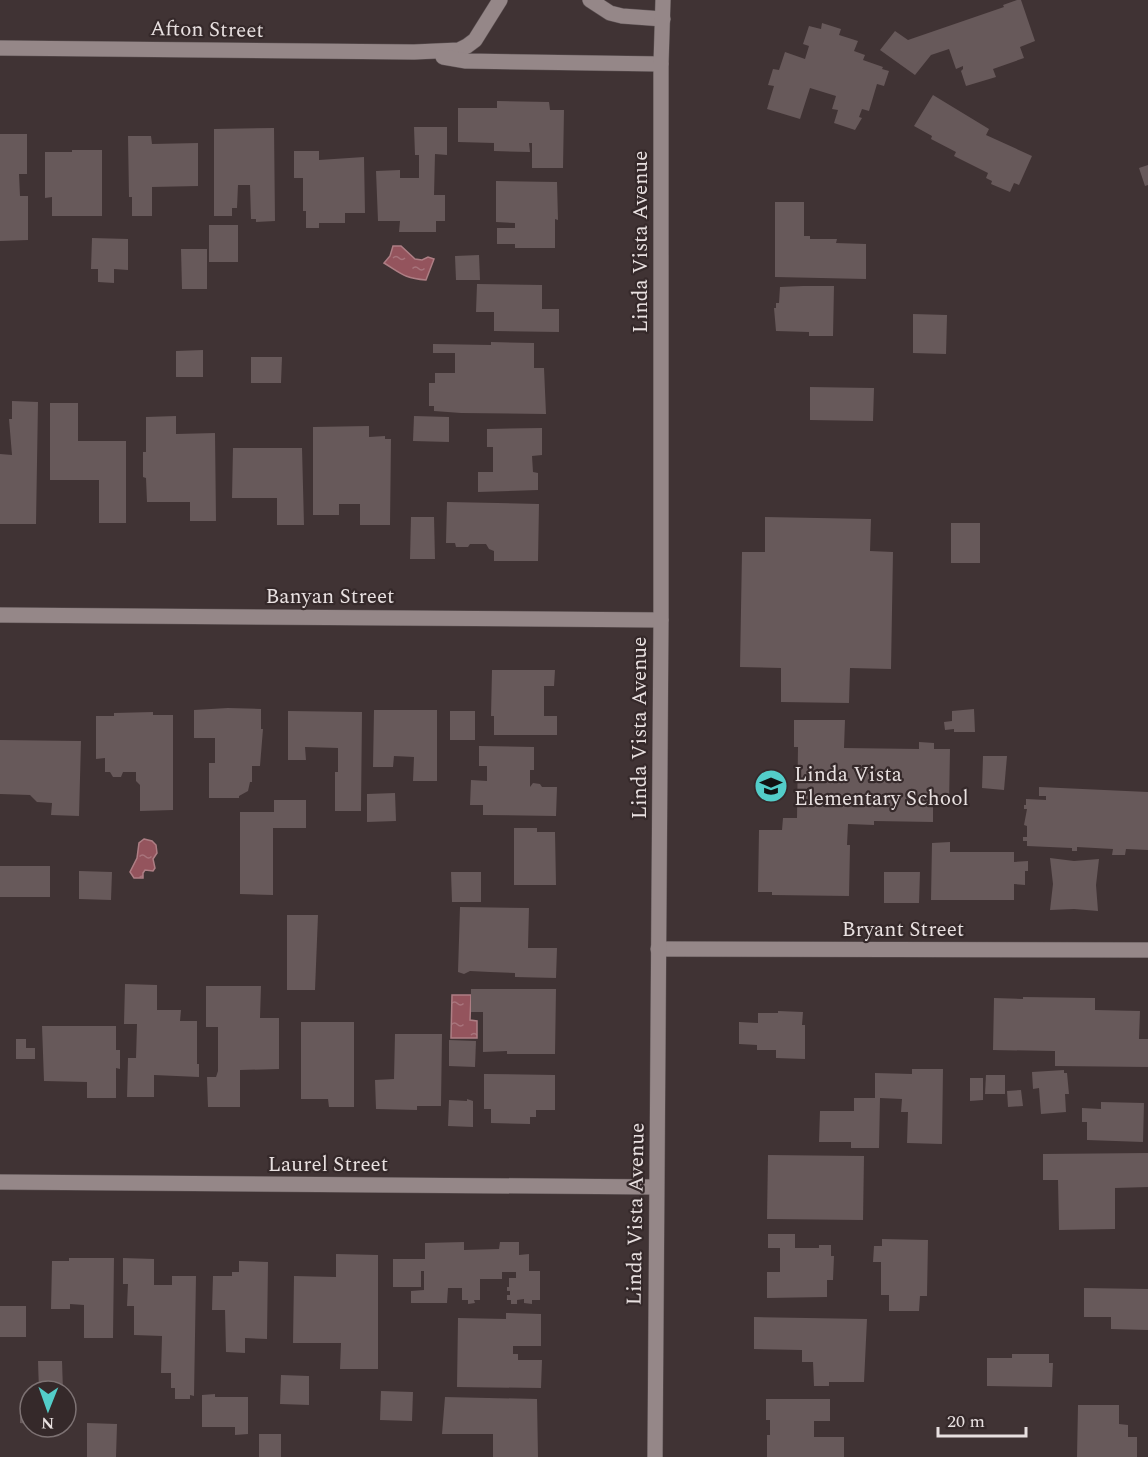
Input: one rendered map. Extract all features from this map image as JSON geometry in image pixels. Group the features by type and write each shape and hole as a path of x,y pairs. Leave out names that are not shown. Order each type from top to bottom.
{"street":[{"name":"Afton Street","path":"0,48 414,52 459,50 475,40 500,0"},
{"path":"590,0 610,13 663,19"},
{"name":"Linda Vista Avenue","path":"654,1457 661,620 663,0"},
{"name":"Afton Street","path":"414,52 466,61 661,64"},
{"name":"Banyan Street","path":"0,615 661,620"},
{"name":"Bryant Street","path":"658,950 1148,950"},
{"name":"Laurel Street","path":"0,1182 656,1187"}],"water":[{"path":"393,246 401,246 415,259 422,260 428,257 434,259 426,280 408,277 384,263 390,256"},
{"path":"144,839 156,845 157,853 153,859 155,868 153,871 145,870 143,878 134,878 130,872 137,858 139,843"},
{"path":"452,995 471,995 470,1020 477,1021 477,1038 451,1038"}],"building":[{"path":"1021,0 1035,41 1020,47 1024,58 993,69 996,77 966,86 961,71 963,66 956,69 949,49 931,55 915,75 880,50 895,31 908,40 1004,7 1003,5"},
{"path":"822,23 841,29 839,35 858,41 854,51 865,55 863,60 889,71 884,86 877,84 869,111 862,109 859,117 862,118 855,130 834,123 838,110 832,109 836,96 810,88 800,119 767,109 774,86 768,85 773,69 779,70 785,52 805,59 809,46 803,44 809,26 821,29"},
{"path":"933,95 989,129 986,135 1032,156 1019,185 1014,183 1010,192 991,184 992,181 986,178 988,173 954,156 956,152 931,139 932,136 914,126"},
{"path":"497,101 549,102 550,110 564,110 563,168 532,168 532,143 529,143 530,152 494,151 494,143 458,142 458,108 497,108"},
{"path":"414,127 447,127 447,155 435,154 434,195 445,195 445,221 436,221 436,232 399,232 400,221 378,221 376,171 400,170 400,178 419,178 419,155 415,155"},
{"path":"274,128 275,221 256,222 256,219 251,219 250,185 238,185 237,208 232,208 232,216 214,216 214,129"},
{"path":"0,134 27,134 27,174 19,174 20,196 28,196 28,240 0,241"},
{"path":"128,136 151,136 152,144 198,143 198,186 152,187 152,216 132,216 132,197 129,197"},
{"path":"72,150 102,150 102,216 52,216 52,197 45,198 45,152 72,152"},
{"path":"294,151 319,151 319,160 364,157 365,213 345,213 345,223 319,223 319,228 306,228 306,211 303,211 303,178 294,178"},
{"path":"1148,165 1148,185 1145,186 1139,168"},
{"path":"496,181 557,182 558,220 555,219 555,248 515,248 515,244 497,244 497,228 515,228 515,223 496,222"},
{"path":"775,202 804,202 804,236 810,236 810,239 837,239 836,243 866,244 866,279 775,277"},
{"path":"209,225 238,225 238,262 209,262"},
{"path":"92,238 128,239 128,270 114,269 114,283 98,282 98,269 91,269"},
{"path":"181,249 207,249 207,289 182,289"},
{"path":"479,255 480,280 456,280 455,256"},
{"path":"477,284 542,285 542,309 559,309 559,332 494,331 494,312 476,312"},
{"path":"834,286 833,336 809,336 809,332 776,331 774,308 776,308 776,303 779,303 780,287"},
{"path":"913,314 947,315 946,354 913,353"},
{"path":"491,342 534,343 534,368 544,368 546,414 461,413 434,411 434,406 429,406 429,383 435,383 435,373 455,373 455,353 433,353 433,344 491,345"},
{"path":"203,350 203,377 176,377 176,351"},
{"path":"251,357 282,357 281,383 251,383"},
{"path":"810,387 874,388 873,421 810,420"},
{"path":"12,401 38,402 36,524 0,524 0,454 12,455 9,419 12,419"},
{"path":"50,403 78,403 78,441 126,441 126,523 99,523 99,480 50,480"},
{"path":"176,416 176,434 215,433 216,521 190,521 190,502 147,502 146,478 143,477 146,417"},
{"path":"414,416 449,417 449,442 413,441"},
{"path":"369,426 369,437 385,436 385,439 391,439 390,525 360,525 360,504 339,504 339,515 313,515 313,427"},
{"path":"542,428 542,455 532,456 533,472 538,473 538,490 478,492 478,472 493,472 493,447 487,447 487,429"},
{"path":"233,448 302,448 304,525 277,525 277,498 232,498"},
{"path":"447,502 539,504 538,561 494,561 494,551 486,544 456,547 455,543 446,543"},
{"path":"411,517 434,517 435,559 410,559"},
{"path":"765,517 871,519 870,551 893,552 891,669 850,668 849,703 781,702 781,668 740,667 742,552 765,552"},
{"path":"951,523 980,523 980,563 951,563"},
{"path":"492,670 555,670 554,686 544,686 544,716 557,716 557,735 494,735 494,716 491,716"},
{"path":"261,709 261,729 263,729 260,766 252,766 252,782 250,782 248,791 239,798 209,798 209,763 215,763 215,738 194,738 194,710"},
{"path":"974,709 975,732 945,730 944,722 952,721 952,711"},
{"path":"374,710 437,710 437,781 413,781 414,757 394,756 393,767 373,767"},
{"path":"288,711 362,712 361,811 335,811 335,772 338,772 338,748 305,747 306,760 288,760"},
{"path":"450,711 475,711 475,740 450,740"},
{"path":"153,712 153,715 173,715 173,810 140,811 140,785 136,781 136,772 123,772 121,777 113,777 110,772 105,772 105,758 96,759 96,716"},
{"path":"794,720 845,720 844,748 919,749 919,742 934,743 934,749 950,749 949,806 933,806 933,822 874,821 874,825 848,824 849,896 772,895 772,892 758,892 759,830 782,830 783,818 797,818 798,747 794,747"},
{"path":"0,740 81,741 79,816 51,815 52,803 37,802 30,795 0,794"},
{"path":"479,746 534,747 534,770 530,770 530,787 533,783 540,784 542,787 557,787 556,816 483,815 483,805 470,805 471,780 487,781 487,766 479,766"},
{"path":"983,756 1007,756 1004,790 982,788"},
{"path":"1039,787 1148,792 1148,850 1126,849 1125,855 1112,855 1113,849 1077,847 1077,851 1072,851 1072,848 1027,846 1027,841 1023,841 1023,837 1027,837 1027,826 1024,825 1027,809 1024,809 1024,805 1026,805 1026,799 1046,800 1046,796 1039,796"},
{"path":"395,793 396,821 367,822 367,794"},
{"path":"274,800 306,800 306,828 273,828 273,895 240,894 240,812 274,812"},
{"path":"514,828 537,828 537,832 555,832 556,885 514,885"},
{"path":"950,842 950,852 1014,852 1014,862 1028,861 1025,885 1014,884 1014,900 931,900 932,843"},
{"path":"1050,858 1074,861 1099,859 1096,885 1098,911 1050,910 1053,884"},
{"path":"0,866 50,866 50,897 0,897"},
{"path":"79,871 112,872 111,900 79,899"},
{"path":"451,872 481,872 481,902 452,902"},
{"path":"884,872 920,872 919,903 884,903"},
{"path":"460,907 529,908 528,948 557,948 556,978 515,977 515,973 470,971 464,974 458,972"},
{"path":"287,915 318,915 315,990 287,990"},
{"path":"125,984 157,985 157,1010 181,1010 180,1021 197,1021 199,1077 154,1075 154,1097 127,1097 128,1058 136,1058 137,1024 124,1024"},
{"path":"206,986 261,986 260,1018 279,1018 279,1069 240,1070 240,1107 208,1107 207,1077 216,1077 218,1071 218,1027 206,1027"},
{"path":"471,989 556,989 555,1054 483,1052 483,1012 471,1012"},
{"path":"1023,997 1095,998 1095,1010 1140,1011 1139,1039 1148,1039 1148,1067 1055,1066 1055,1051 993,1050 994,998 1023,999"},
{"path":"778,1011 803,1012 805,1059 776,1058 776,1050 757,1050 757,1045 739,1044 739,1022 758,1023 758,1013 778,1013"},
{"path":"301,1022 354,1022 354,1107 329,1107 328,1099 301,1099"},
{"path":"42,1026 116,1026 116,1050 120,1050 120,1069 116,1068 116,1098 87,1098 87,1082 44,1081"},
{"path":"395,1034 442,1034 441,1106 417,1106 417,1110 376,1109 375,1080 394,1079"},
{"path":"16,1039 26,1039 26,1048 35,1048 35,1059 16,1059"},
{"path":"449,1040 476,1041 475,1067 449,1066"},
{"path":"912,1069 943,1069 942,1144 907,1143 908,1112 901,1112 902,1099 880,1098 879,1148 851,1148 851,1142 819,1142 820,1111 854,1111 854,1098 875,1098 875,1073 912,1074"},
{"path":"1064,1070 1064,1073 1067,1073 1069,1094 1065,1094 1066,1112 1041,1114 1039,1088 1033,1089 1032,1072"},
{"path":"484,1074 555,1075 555,1110 536,1110 536,1117 530,1117 530,1124 491,1123 491,1109 484,1109"},
{"path":"986,1075 1005,1075 1005,1094 985,1094"},
{"path":"970,1078 983,1078 983,1100 970,1101"},
{"path":"1021,1090 1023,1106 1008,1107 1007,1091"},
{"path":"467,1099 473,1101 473,1127 448,1126 449,1100 467,1101"},
{"path":"1101,1102 1144,1103 1143,1142 1087,1140 1087,1122 1082,1122 1082,1108 1101,1109"},
{"path":"1148,1153 1148,1187 1115,1188 1115,1229 1059,1230 1058,1180 1043,1180 1043,1154"},
{"path":"768,1155 864,1156 863,1220 767,1219"},
{"path":"768,1234 795,1234 795,1248 819,1248 819,1245 831,1245 831,1256 834,1256 833,1280 827,1280 827,1297 767,1298 767,1272 780,1272 780,1248 768,1248"},
{"path":"882,1239 928,1240 927,1296 920,1296 919,1311 889,1311 889,1295 881,1295 881,1262 873,1262 874,1246 882,1246"},
{"path":"464,1242 464,1250 499,1249 500,1242 519,1242 519,1255 529,1254 529,1271 540,1271 540,1300 532,1300 532,1304 524,1303 524,1299 517,1300 517,1304 511,1304 511,1300 507,1300 507,1295 510,1295 510,1291 507,1291 509,1278 516,1278 516,1272 502,1272 502,1279 480,1279 480,1300 474,1300 475,1303 468,1304 468,1300 462,1300 462,1288 448,1288 447,1303 411,1303 411,1291 424,1290 424,1271 421,1271 421,1287 393,1287 393,1259 425,1259 425,1243"},
{"path":"336,1254 378,1255 378,1369 340,1369 341,1343 293,1343 294,1276 336,1277"},
{"path":"69,1258 114,1258 113,1338 84,1338 84,1305 70,1304 70,1309 51,1309 52,1261 69,1261"},
{"path":"123,1258 154,1259 154,1285 172,1285 172,1276 196,1276 194,1396 190,1395 190,1399 175,1399 175,1388 171,1388 171,1373 161,1373 162,1336 134,1335 134,1306 127,1306 128,1284 123,1284"},
{"path":"239,1261 268,1262 267,1339 245,1338 245,1353 226,1352 225,1310 212,1310 213,1276 232,1276 232,1272 239,1272"},
{"path":"1084,1288 1148,1289 1148,1330 1111,1329 1111,1317 1084,1317"},
{"path":"0,1306 26,1306 26,1337 0,1337"},
{"path":"506,1313 541,1314 541,1346 513,1346 513,1354 518,1354 518,1360 542,1360 541,1388 457,1387 458,1318 506,1319"},
{"path":"754,1317 867,1319 864,1382 829,1382 829,1386 814,1386 813,1362 802,1362 802,1350 754,1349"},
{"path":"1012,1354 1049,1354 1049,1363 1053,1363 1052,1387 987,1386 987,1358 1012,1358"},
{"path":"38,1361 62,1361 63,1379 39,1379"},
{"path":"281,1375 309,1376 309,1405 280,1404"},
{"path":"381,1391 413,1392 412,1421 380,1420"},
{"path":"215,1394 215,1397 248,1397 248,1434 235,1435 235,1427 202,1427 202,1395"},
{"path":"445,1397 537,1399 538,1457 493,1457 493,1434 442,1434"},
{"path":"766,1399 830,1399 830,1421 814,1421 814,1437 844,1437 844,1457 767,1457 770,1420 766,1420"},
{"path":"1078,1405 1119,1405 1119,1424 1128,1425 1128,1437 1137,1437 1137,1457 1077,1457"},
{"path":"87,1423 117,1424 116,1457 87,1457"},
{"path":"259,1434 281,1434 281,1457 259,1457"}],"place":[{"name":"Linda Vista Elementary School","path":"771,786"}]}
